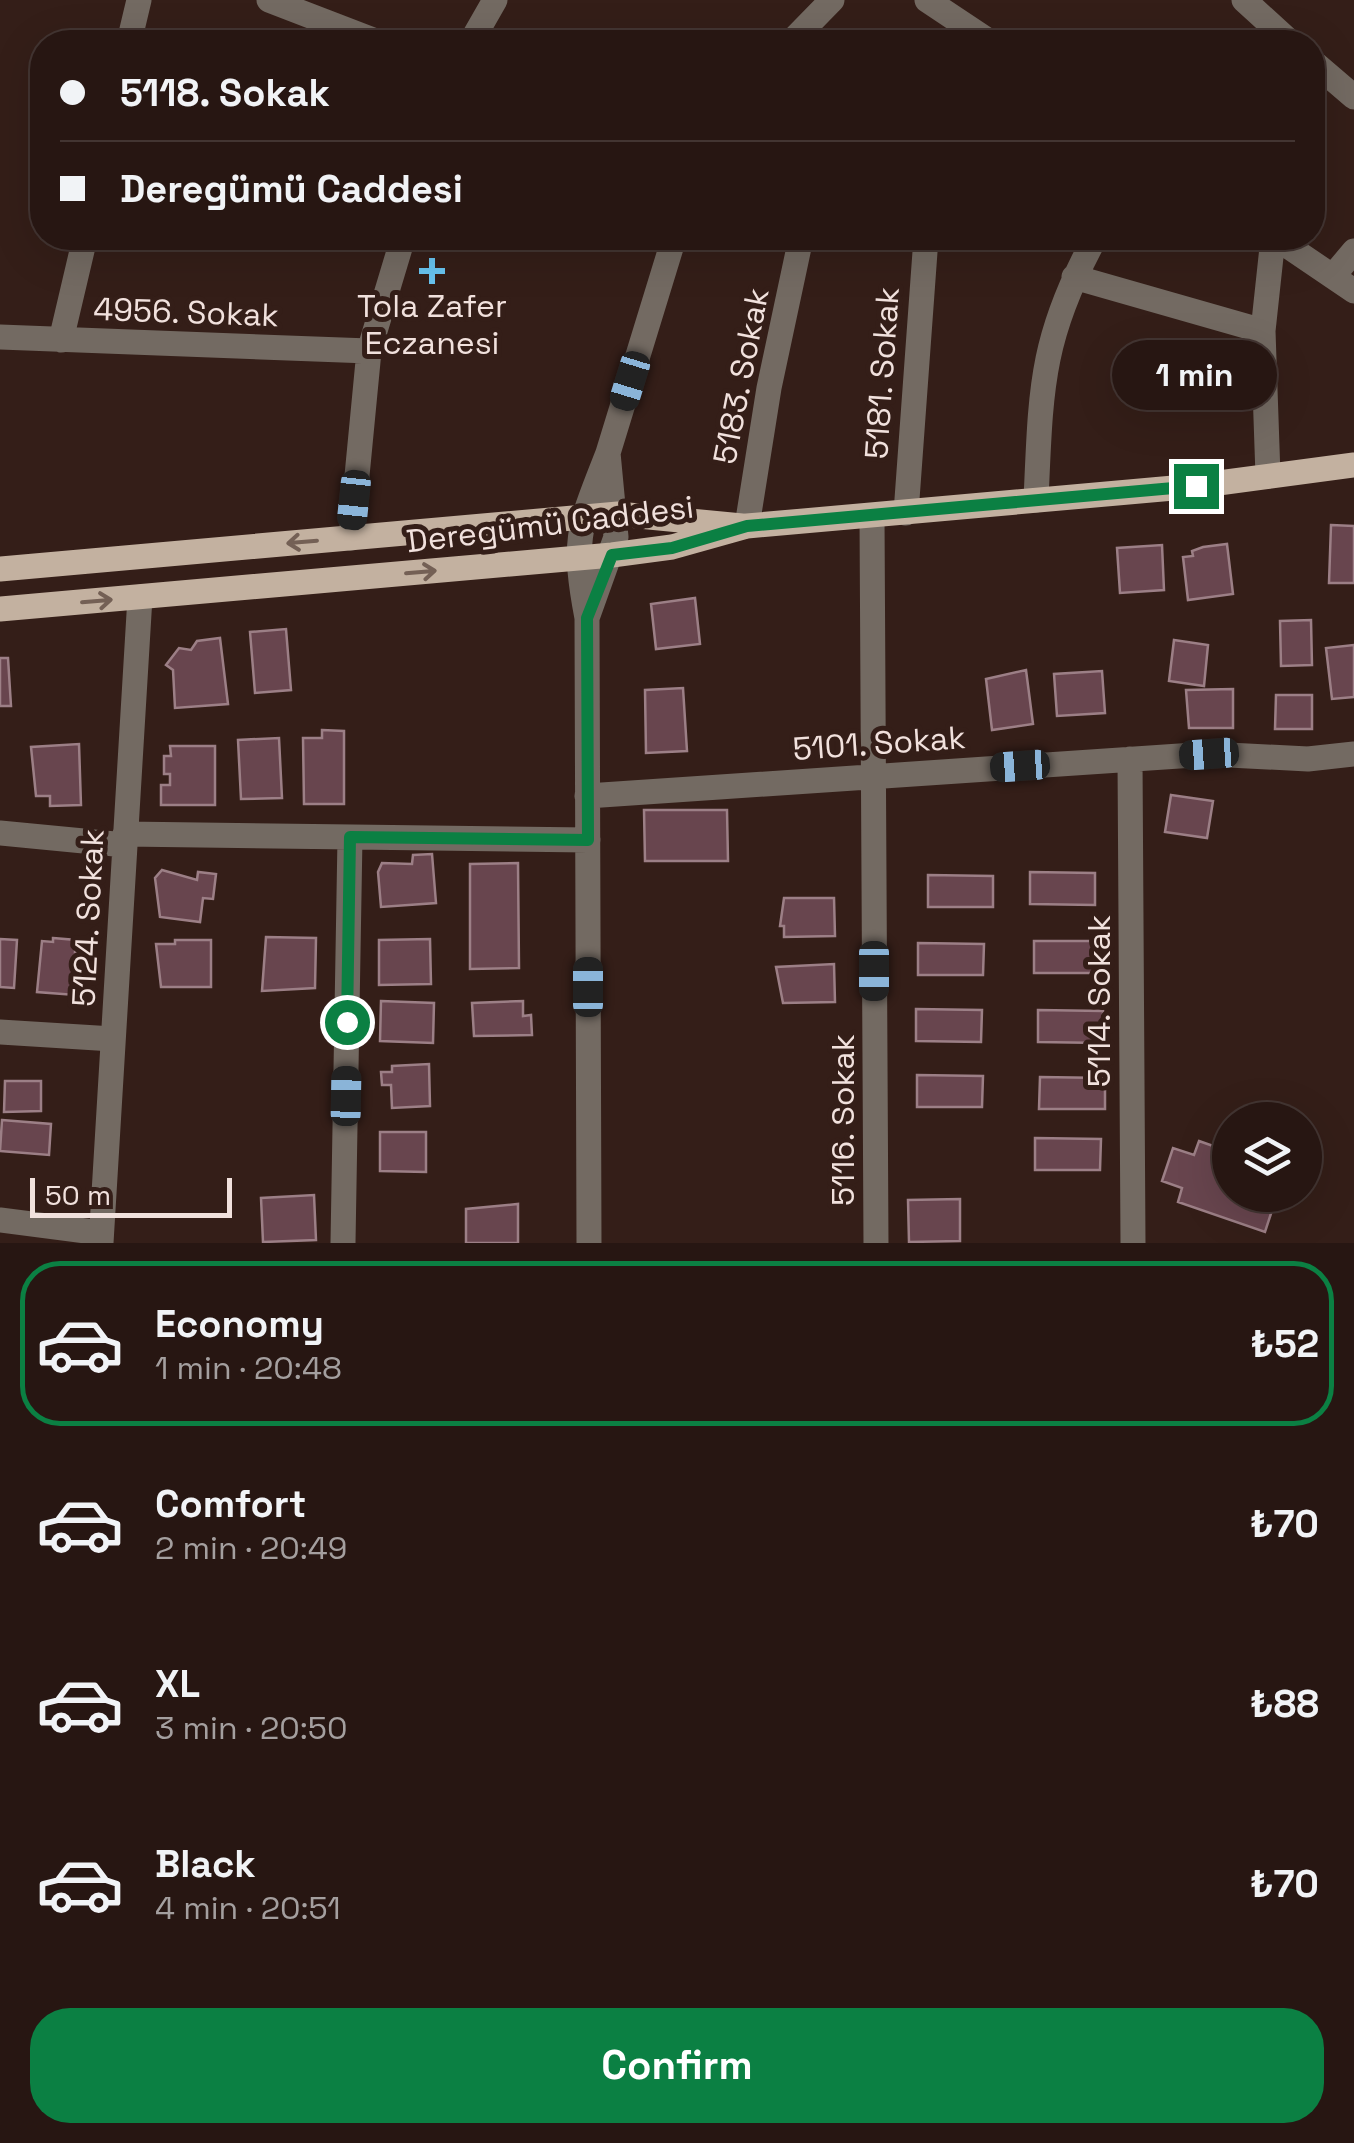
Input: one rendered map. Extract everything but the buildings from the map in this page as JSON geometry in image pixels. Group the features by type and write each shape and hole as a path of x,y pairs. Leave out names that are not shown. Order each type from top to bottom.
{"main road":[{"name":"Deregümü Caddesi","path":"0,609 576,559 672,548 747,526 1354,466"},
{"name":"Deregümü Caddesi","path":"0,569 618,514 659,514 747,526"}],"street":[{"path":"132,30 139,0"},
{"path":"269,0 320,30"},
{"path":"479,30 495,0"},
{"path":"803,30 832,0"},
{"path":"927,0 972,30"},
{"path":"1244,0 1272,30"},
{"path":"1325,72 1354,96"},
{"path":"62,340 82,250"},
{"path":"351,538 370,351 399,250"},
{"path":"589,1243 587,618 576,559 583,517 608,453 670,250"},
{"name":"5183. Sokak","path":"747,526 799,250"},
{"name":"5181. Sokak","path":"906,512 916,250"},
{"path":"1036,500 1049,340 1088,250"},
{"path":"1268,476 1263,331 1273,250"},
{"path":"1292,250 1343,284 1354,251"},
{"path":"1074,276 1263,331"},
{"name":"4956. Sokak","path":"0,337 370,351"},
{"path":"587,618 612,555 618,514 608,453"},
{"name":"5116. Sokak","path":"872,516 876,1243"},
{"name":"5124. Sokak","path":"101,1238 140,597"},
{"name":"5101. Sokak","path":"588,796 1209,754 1308,759 1354,754"},
{"name":"5114. Sokak","path":"1130,759 1133,1243"},
{"path":"0,832 125,840 588,840"},
{"path":"343,1243 350,837"},
{"path":"0,1032 113,1039"},
{"path":"0,1220 101,1238"}],"place":[{"name":"Tola Zafer Eczanesi","path":"432,271"}],"route":[{"path":"347,1022 350,837 588,840 587,618 612,555 672,548 747,526 1196,486"}]}
